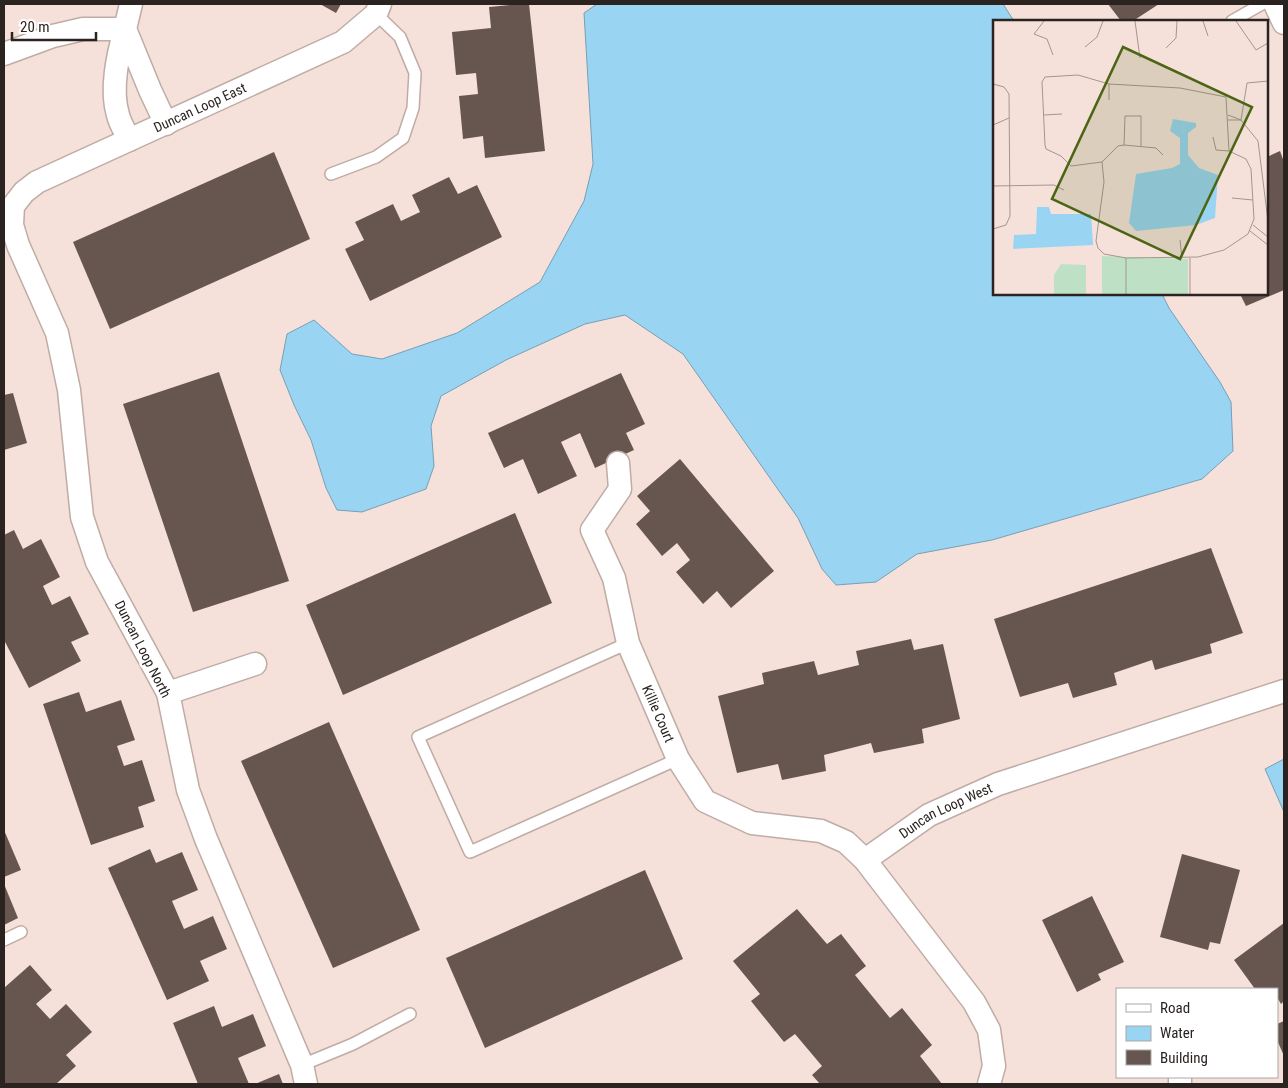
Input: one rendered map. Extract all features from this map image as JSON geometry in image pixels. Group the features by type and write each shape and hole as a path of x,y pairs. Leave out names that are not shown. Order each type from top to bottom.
{"street":[{"path":"129,140 118,115 115,99 116,61 131,4"},
{"path":"1275,4 1284,23"},
{"name":"Duncan Loop East","path":"13,206 24,192 38,182 343,42 378,9"},
{"path":"4,54 53,36 83,29 125,29"},
{"path":"125,29 166,124"},
{"name":"Duncan Loop North","path":"13,206 12,225 18,245 57,333 69,390 82,517 97,562 168,693 191,799 304,1074"},
{"name":"Killie Court","path":"618,463 620,490 592,530 614,578 628,643 678,759 705,801 752,823 820,831 846,842 865,860"},
{"path":"168,693 255,664"},
{"name":"Duncan Loop West","path":"865,860 929,815 998,784 1284,692"},
{"path":"865,860 974,1002 988,1030 994,1066 989,1084"}],"lane":[{"path":"1234,20 1262,4"},
{"path":"331,174 376,157 403,138 413,108 415,73 400,38 378,9"},
{"path":"628,643 418,737 470,852 678,759"},
{"path":"4,940 21,932"},
{"path":"304,1074 353,1044 410,1014"}],"water":[{"path":"597,4 1003,4 1013,20 993,20 993,295 1162,295 1169,308 1220,382 1231,402 1233,451 1202,479 992,540 917,554 876,582 836,585 822,569 798,518 683,354 625,315 585,324 506,360 441,396 431,426 434,466 426,489 362,512 337,510 326,488 311,440 280,370 287,334 314,320 352,354 382,359 457,333 540,282 584,201 593,164 584,13"},
{"path":"1284,759 1284,812 1265,769"}],"building":[{"path":"320,4 341,4 336,13"},
{"path":"529,4 545,151 485,158 483,136 463,139 459,96 478,94 476,73 456,75 452,32 491,28 489,7"},
{"path":"1108,4 1159,4 1135,20 1120,20"},
{"path":"1280,151 1284,162 1284,290 1246,306 1240,295 1268,295 1268,157"},
{"path":"274,152 310,239 110,329 73,242"},
{"path":"449,177 458,194 477,185 502,237 370,301 345,249 364,240 355,222 393,204 401,221 420,212 412,195"},
{"path":"219,372 289,581 193,612 123,404"},
{"path":"621,373 645,424 626,433 634,450 595,468 580,433 561,442 577,476 538,494 523,459 504,468 488,433"},
{"path":"13,393 27,443 4,450 4,395"},
{"path":"680,459 774,571 731,608 717,591 703,604 676,572 690,560 677,543 662,556 636,524 650,511 637,496"},
{"path":"515,513 552,603 343,695 306,605"},
{"path":"14,530 23,549 41,539 60,577 43,586 52,605 70,596 89,634 71,642 81,661 29,688 4,640 4,535"},
{"path":"1211,548 1243,633 1210,644 1212,653 1155,670 1152,660 1114,673 1117,685 1073,698 1068,683 1020,697 994,619"},
{"path":"911,639 914,650 943,644 960,719 922,729 924,743 874,753 871,743 824,755 826,771 782,780 778,764 737,773 718,696 764,684 762,673 814,661 818,675 859,665 856,651"},
{"path":"79,692 86,712 121,700 135,740 117,746 124,766 142,760 155,801 138,807 144,827 91,845 43,704"},
{"path":"329,722 420,930 333,968 241,761"},
{"path":"4,830 21,870 4,877"},
{"path":"150,849 156,863 182,852 198,890 172,901 184,929 213,916 227,949 200,961 209,981 167,1000 108,868"},
{"path":"1182,854 1240,870 1220,944 1210,942 1208,950 1160,937"},
{"path":"645,870 683,959 485,1048 446,958"},
{"path":"4,884 18,918 4,925"},
{"path":"1092,896 1124,962 1098,974 1101,980 1077,992 1042,920"},
{"path":"797,909 827,944 841,934 866,966 855,975 890,1018 902,1008 932,1045 920,1056 942,1084 820,1084 812,1075 822,1066 795,1034 784,1042 751,1001 760,994 733,961"},
{"path":"1284,923 1284,1001 1281,1004 1278,999 1278,988 1254,988 1234,960"},
{"path":"30,965 52,990 36,1004 50,1019 66,1004 92,1032 66,1055 76,1066 56,1084 4,1084 4,988"},
{"path":"214,1006 222,1027 253,1014 266,1046 238,1058 249,1084 198,1084 173,1023"},
{"path":"1284,1021 1284,1056 1278,1042 1278,1024"},
{"path":"279,1074 283,1084 255,1084"}]}
